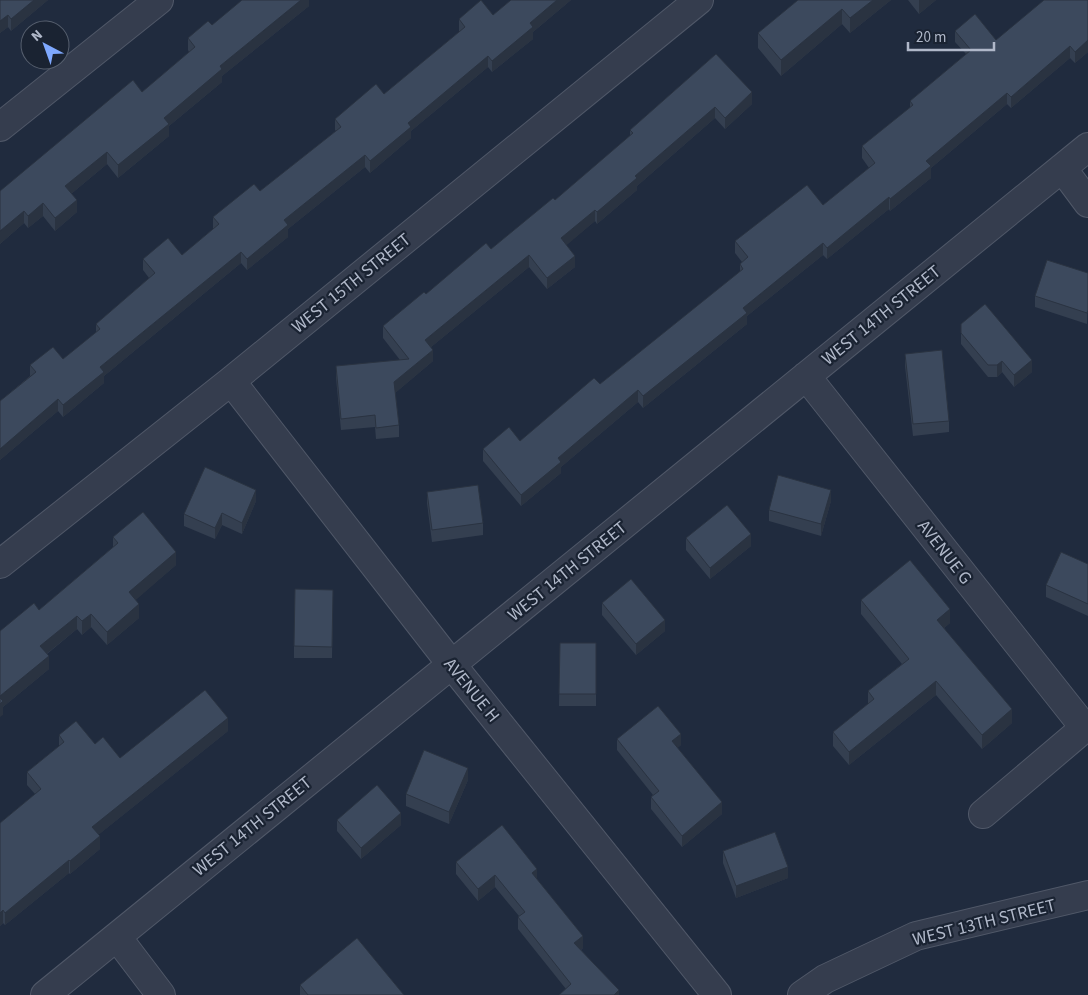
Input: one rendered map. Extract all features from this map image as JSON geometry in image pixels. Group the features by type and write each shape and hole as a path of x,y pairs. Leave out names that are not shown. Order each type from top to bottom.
{"street":[{"path":"0,127 159,0"},
{"name":"WEST 15TH STREET","path":"0,564 231,380 699,0"},
{"name":"WEST 14TH STREET","path":"45,995 1088,147"},
{"path":"1062,168 1088,203"},
{"name":"AVENUE G","path":"806,376 1086,726"},
{"name":"AVENUE H","path":"231,380 452,664 717,995"},
{"path":"983,814 1086,726"},
{"name":"WEST 13TH STREET","path":"802,995 825,979 916,936 1088,895"},
{"path":"117,937 161,995"}],"building":[{"path":"0,0 34,0 11,19 8,15 0,21"},
{"path":"242,0 301,0 220,66 222,69 164,118 169,124 118,165 107,152 65,186 77,200 55,218 43,203 28,216 24,211 0,231 0,191 133,80 142,92 195,47 188,38 208,21 212,25"},
{"path":"481,0 493,15 511,0 557,0 530,23 533,27 492,61 488,56 408,123 411,127 370,161 365,155 284,220 288,225 247,259 241,252 100,367 104,372 63,405 58,399 0,449 0,401 36,372 30,365 53,347 63,359 100,329 96,324 155,273 143,259 168,238 182,255 219,224 213,217 254,184 260,191 341,127 335,119 376,84 384,94 465,27 459,19"},
{"path":"798,0 873,0 850,18 842,9 781,60 758,33"},
{"path":"1044,0 1088,0 1088,40 1075,52 1070,46 1011,97 1007,93 926,161 931,166 890,199 889,197 827,248 823,243 743,308 747,313 643,396 638,390 558,458 561,462 521,495 483,449 509,427 520,441 594,378 600,384 743,269 740,264 748,257 735,241 807,185 823,205 875,163 862,146 913,105 910,101 971,50 955,31 975,14 996,40"},
{"path":"716,54 752,92 725,118 715,107 635,176 637,178 597,212 595,210 561,238 575,256 547,278 529,255 425,340 433,350 394,382 399,425 376,428 375,415 341,419 336,366 409,359 383,326 424,292 426,294 486,243 491,249 553,198 555,200 633,133 630,130"},
{"path":"1047,260 1088,273 1087,313 1035,296"},
{"path":"985,304 1032,360 1014,375 1002,361 997,365 988,365 961,333 961,324"},
{"path":"942,350 949,421 913,424 905,354"},
{"path":"205,467 256,490 242,523 222,513 215,528 184,514"},
{"path":"778,475 831,490 821,524 769,510"},
{"path":"478,485 483,523 432,530 427,492"},
{"path":"727,505 751,534 710,568 686,538"},
{"path":"143,512 176,552 129,592 139,604 107,632 91,614 82,621 77,616 40,646 49,656 0,696 0,631 34,603 39,610 118,543 113,537"},
{"path":"1061,552 1088,564 1088,604 1046,585"},
{"path":"910,560 950,609 937,620 1012,709 982,735 936,681 849,752 833,732 874,699 868,691 909,659 861,600"},
{"path":"631,579 665,620 636,644 602,603"},
{"path":"295,589 333,590 332,647 294,646"},
{"path":"560,643 596,643 596,694 559,694"},
{"path":"205,690 228,718 92,827 100,836 5,913 3,910 0,913 0,823 41,789 27,772 64,742 59,735 76,721 95,744 103,737 120,758"},
{"path":"658,706 681,734 672,741 722,802 682,836 651,797 659,791 617,739"},
{"path":"424,750 468,768 449,812 406,794"},
{"path":"377,785 401,813 361,848 337,820"},
{"path":"502,825 537,869 532,873 583,936 574,943 619,990 614,995 559,995 571,984 518,917 525,912 495,875 478,889 456,862"},
{"path":"775,832 788,867 736,886 723,851"},
{"path":"357,938 404,995 308,995 300,985"}]}
